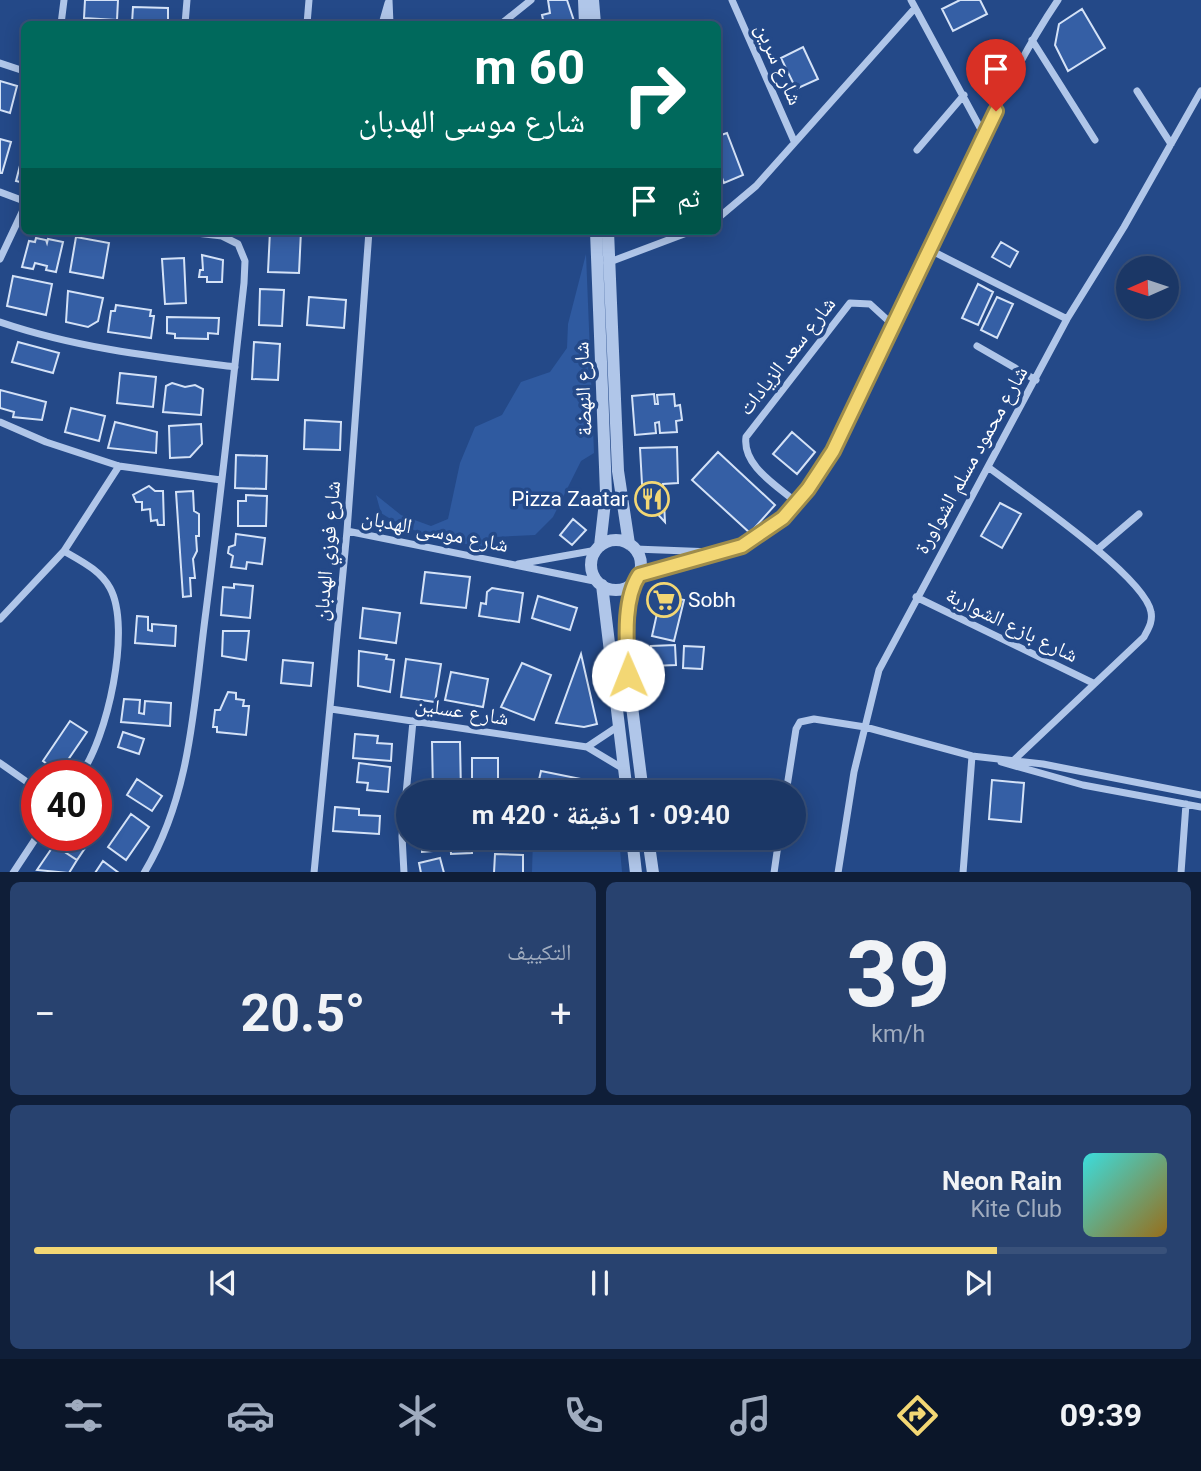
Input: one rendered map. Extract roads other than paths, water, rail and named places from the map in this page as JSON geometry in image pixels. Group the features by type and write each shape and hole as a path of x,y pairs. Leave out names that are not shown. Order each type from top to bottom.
{"street":[{"path":"61,21 64,0"},
{"path":"185,21 187,0"},
{"path":"307,21 309,0"},
{"path":"505,21 531,0"},
{"path":"584,0 585,21"},
{"path":"593,0 595,21"},
{"name":"شارع سرين","path":"732,0 794,141"},
{"path":"600,584 621,589 636,579 742,546 763,534 797,503 833,451 1031,40 1058,0"},
{"path":"383,21 389,1"},
{"path":"389,1 390,21"},
{"path":"721,216 740,203 913,4 984,135"},
{"path":"1031,40 1095,140"},
{"path":"0,63 21,70"},
{"name":"شارع محمود مسلم الشواورة","path":"838,872 865,727 879,670 1067,319 1201,90"},
{"path":"1137,92 1171,144"},
{"path":"917,150 964,95"},
{"path":"0,192 21,200"},
{"path":"0,259 21,214"},
{"path":"145,872 169,826 183,779 244,282 242,252 230,239 204,235"},
{"name":"شارع فوزي الهدبان","path":"314,872 347,531 369,235"},
{"name":"شارع النهضة","path":"597,235 604,264 618,471 632,546"},
{"name":"شارع النهضة","path":"598,548 606,493 604,264 608,235"},
{"path":"604,264 681,235"},
{"path":"930,250 1067,319"},
{"name":"شارع سعد الزيادات","path":"797,503 755,466 746,453 747,437 850,303 870,304 894,326"},
{"path":"0,321 40,334 140,356 235,367"},
{"path":"977,346 1036,380"},
{"path":"0,422 46,442 119,466 221,480"},
{"path":"0,619 64,551 119,466"},
{"path":"988,467 1098,549 1149,605 1151,619 1144,637 1014,760"},
{"path":"1098,549 1139,514"},
{"name":"شارع موسى الهدبان","path":"347,531 600,584"},
{"path":"625,780 620,725 600,584 592,570 598,548 614,540 632,546 721,552"},
{"path":"632,546 641,561 627,639 628,675 641,780"},
{"name":"شارع موسى الهدبان","path":"515,565 598,548"},
{"path":"64,551 100,574 110,588 118,628 107,711 98,742 88,760"},
{"name":"شارع بازع الشواربة","path":"916,597 1093,683"},
{"name":"شارع عسلين","path":"331,709 587,747 623,769"},
{"path":"788,780 796,729 800,722 814,719 865,727 972,757 1014,760 1201,795"},
{"path":"404,872 402,836 412,721"},
{"path":"587,747 620,725"},
{"path":"963,872 972,757"},
{"path":"994,759 1083,785 1201,807"},
{"path":"0,763 21,778"},
{"path":"1083,785 1085,773"},
{"path":"1105,790 1108,778"},
{"path":"1181,872 1186,804"},
{"path":"633,850 636,872"},
{"path":"650,850 653,872"},
{"path":"774,872 777,850"},
{"path":"14,872 27,851"}],"place":[{"name":"Pizza Zaatar","path":"652,499"},
{"name":"Sobh","path":"664,600"}]}
